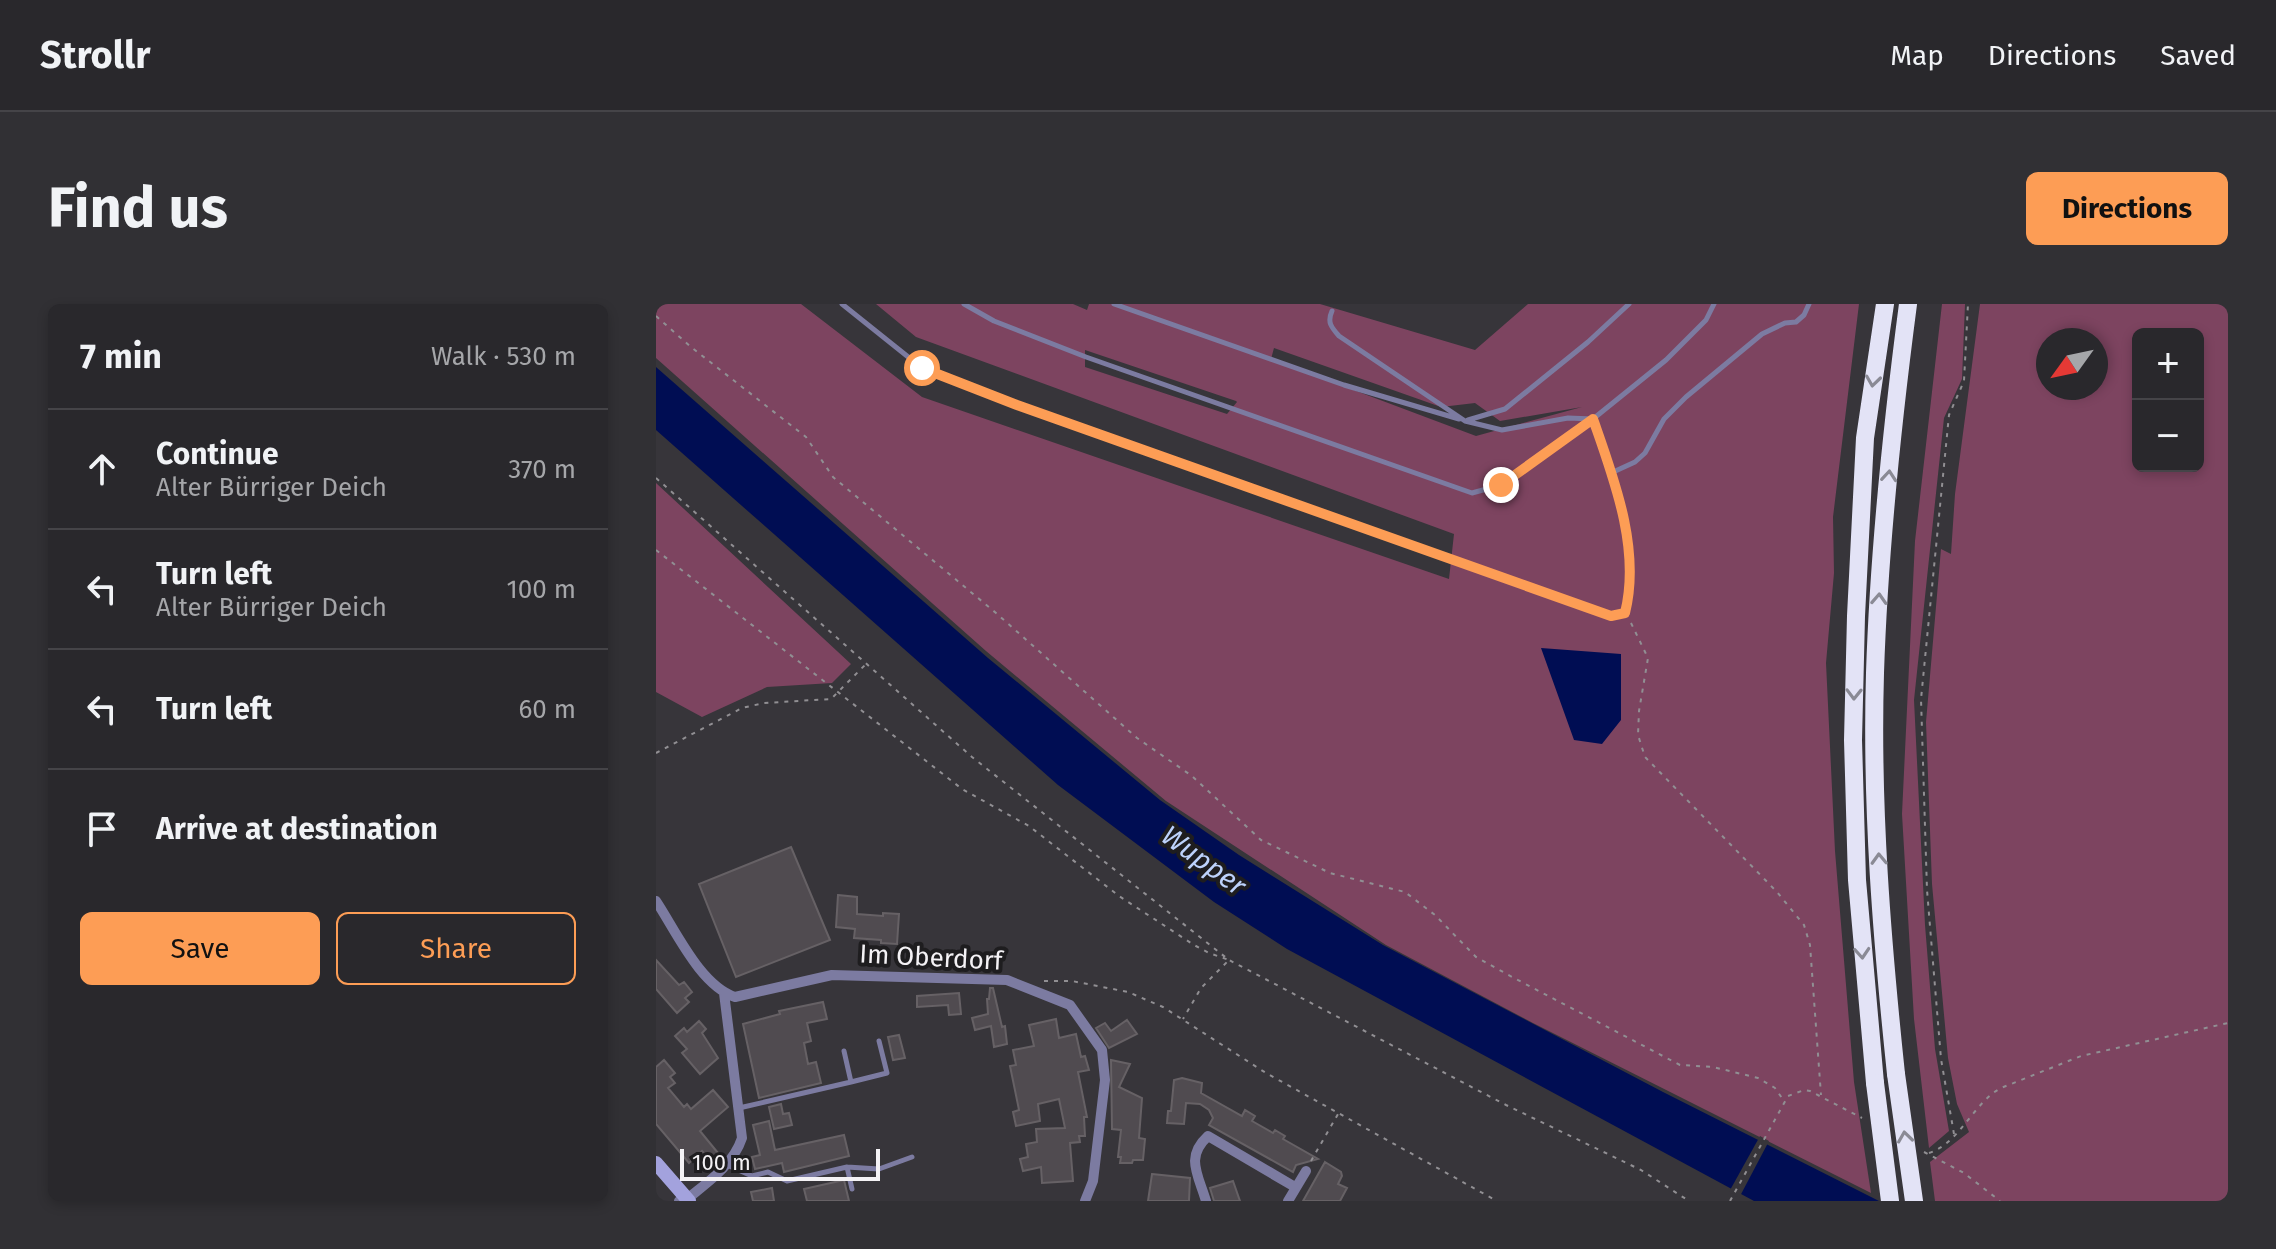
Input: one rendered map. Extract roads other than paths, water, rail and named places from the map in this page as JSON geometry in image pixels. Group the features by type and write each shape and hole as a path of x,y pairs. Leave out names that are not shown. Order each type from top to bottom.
{"highway":[{"path":"1885,304 1865,438 1853,740 1857,880 1875,1083 1890,1201"},
{"path":"1908,304 1896,395 1875,675 1879,869 1896,1074 1914,1201"}],"main road":[{"path":"656,1163 686,1201"}],"street":[{"path":"656,901 706,978 724,993 742,1138 737,1153 686,1201"},
{"name":"Im Oberdorf","path":"724,993 735,997 832,975 969,978 1007,980 1070,1005 1102,1050 1105,1080 1093,1181 1085,1201"},
{"path":"1206,1201 1193,1161 1196,1147 1208,1136 1295,1187"},
{"path":"1288,1201 1306,1171"}],"lane":[{"path":"842,304 922,368 1017,405 1611,616 1625,613 1630,593 1630,554 1611,473 1593,419"},
{"path":"964,304 994,321 1086,357 1472,493 1501,485 1593,419 1666,360 1706,320 1714,304"},
{"path":"1114,304 1344,385 1502,430 1568,418 1593,419"},
{"path":"1465,421 1505,409 1588,342 1629,304"},
{"path":"1611,473 1635,462 1645,453 1664,419 1686,397 1762,334 1785,323 1796,322 1809,304"},
{"path":"1332,311 1330,326 1339,336 1465,421"},
{"path":"738,1108 887,1073 879,1041"},
{"path":"844,1051 851,1082"},
{"path":"726,1165 752,1176 768,1172 787,1181 847,1167 879,1169 912,1157"},
{"path":"847,1167 852,1189"}],"water":[{"name":"Wupper","path":"656,367 988,658 1160,800 1239,855 1383,945 1879,1201 1754,1201 1287,949 1214,902 1058,785 656,430"},
{"path":"1541,648 1621,654 1621,720 1602,744 1574,740"}]}
